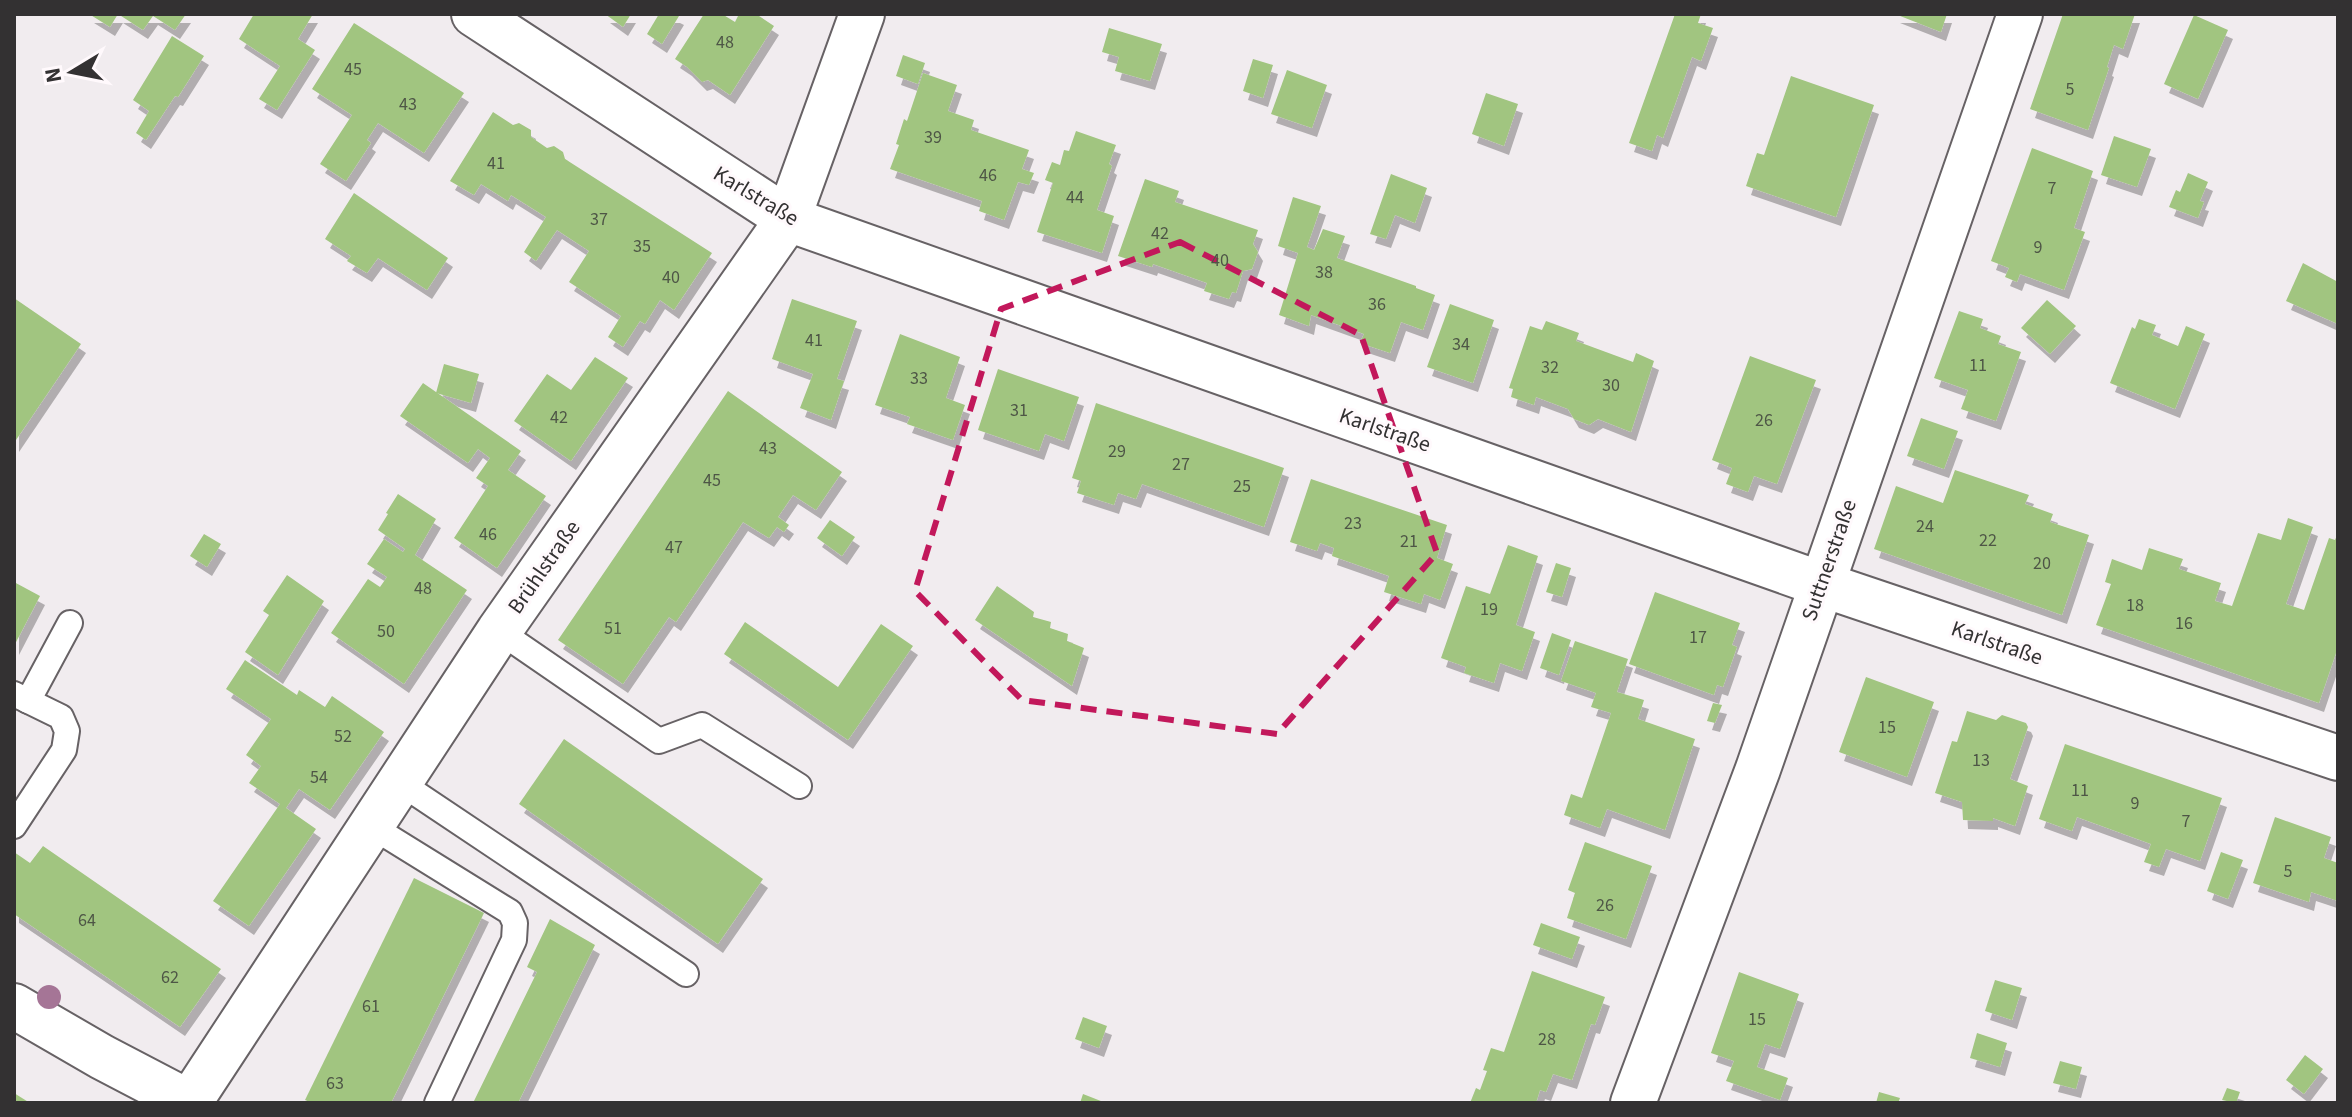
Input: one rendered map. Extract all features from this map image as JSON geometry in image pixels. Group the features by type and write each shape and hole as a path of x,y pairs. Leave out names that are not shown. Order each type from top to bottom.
{"street":[{"name":"Karlstraße","path":"474,14 788,219 1821,584 2338,758"},
{"name":"Brühlstraße","path":"189,1103 499,631 788,219 862,14"},
{"name":"Suttnerstraße","path":"1633,1103 1758,769 2020,14"},
{"path":"14,1006 189,1103"}],"lane":[{"path":"14,826 64,750 67,731 61,717 21,697 70,623"},
{"path":"499,631 659,741 702,725 799,786"},
{"path":"399,782 686,974"},
{"path":"371,826 510,912 515,923 514,940 437,1103"}],"highlighted area":[{"path":"1180,242 1361,335 1437,553 1277,734 1022,700 915,591 1001,309"}],"building":[{"path":"89,14 118,14 110,27"},
{"path":"118,14 186,14 175,30 153,16 143,30"},
{"path":"254,14 313,14 298,39 315,50 277,110 259,99 280,66 239,39"},
{"path":"605,14 631,14 623,27"},
{"path":"659,14 679,16 662,44 647,34"},
{"path":"704,14 722,14 735,22 739,14 756,14 774,26 730,95 708,80 702,82 675,59"},
{"path":"1675,14 1701,14 1698,23 1713,28 1701,61 1692,57 1663,138 1657,135 1652,151 1629,143"},
{"path":"1895,14 1947,14 1941,32"},
{"path":"2063,14 2135,14 2123,49 2114,45 2088,130 2030,109"},
{"path":"2194,15 2228,30 2198,99 2164,84"},
{"path":"354,23 464,93 424,153 378,123 367,140 371,143 346,181 320,164 352,115 312,89"},
{"path":"1109,28 1162,44 1150,81 1115,71 1119,57 1102,52"},
{"path":"172,36 204,56 146,140 136,133 149,111 133,100"},
{"path":"903,55 925,63 918,84 896,76"},
{"path":"1253,59 1273,65 1263,98 1243,91"},
{"path":"1287,70 1327,85 1312,128 1271,114"},
{"path":"923,73 957,85 948,111 974,120 971,130 1029,150 1022,169 1034,173 1029,185 1018,182 1004,220 979,211 982,201 890,169 904,119 907,121"},
{"path":"1791,76 1874,105 1836,217 1746,186 1757,153 1764,155"},
{"path":"1486,93 1518,104 1504,146 1472,134"},
{"path":"493,112 513,125 519,123 531,130 531,137 547,148 554,146 563,152 565,159 712,253 674,310 660,300 645,324 640,321 623,347 608,337 621,316 569,282 589,251 557,230 536,261 524,252 546,217 511,195 508,201 481,184 474,195 450,181"},
{"path":"1076,131 1116,145 1097,210 1114,216 1102,253 1037,232 1053,183 1045,180 1052,162 1060,165 1064,150 1069,151"},
{"path":"2114,136 2151,149 2137,187 2101,175"},
{"path":"2032,148 2093,171 2074,228 2085,232 2064,290 2020,274 2017,282 2005,277 2009,268 1991,261"},
{"path":"2188,173 2208,182 2200,201 2204,202 2198,218 2169,207"},
{"path":"1391,174 1427,188 1415,223 1395,215 1386,239 1370,234"},
{"path":"1145,179 1179,191 1175,202 1258,230 1253,244 1258,252 1252,269 1243,271 1236,293 1232,292 1229,299 1204,291 1207,283 1153,264 1152,267 1118,256"},
{"path":"354,193 448,258 427,290 378,258 367,273 347,261 351,256 325,239"},
{"path":"1293,197 1321,206 1307,247 1314,250 1323,229 1345,236 1337,258 1435,295 1423,330 1401,322 1390,353 1360,343 1364,334 1311,315 1309,326 1279,315 1298,253 1278,246"},
{"path":"2303,263 2338,282 2338,324 2286,301"},
{"path":"14,298 81,344 14,443"},
{"path":"792,299 857,321 837,379 844,381 831,420 800,408 813,374 772,359"},
{"path":"2047,300 2076,326 2050,354 2021,328"},
{"path":"1450,304 1494,320 1473,383 1427,367"},
{"path":"1959,311 1983,319 1980,328 2001,336 1998,344 2021,352 1996,421 1961,409 1968,390 1934,378"},
{"path":"2139,319 2156,325 2152,335 2178,346 2186,326 2205,334 2175,409 2110,383 2132,327 2135,329"},
{"path":"1546,321 1579,333 1576,341 1633,362 1636,353 1654,361 1631,432 1598,419 1589,425 1574,419 1568,409 1536,397 1534,405 1511,397 1513,389 1509,388 1530,326 1542,330"},
{"path":"900,334 960,357 946,398 965,405 953,440 907,424 910,417 875,405"},
{"path":"1750,356 1816,380 1777,484 1754,476 1748,492 1726,484 1732,468 1712,460"},
{"path":"595,357 628,378 571,461 514,421 547,374 571,390"},
{"path":"444,364 479,374 471,403 436,393"},
{"path":"998,369 1079,397 1064,441 1045,434 1039,451 978,430"},
{"path":"423,383 521,451 508,470 546,496 497,568 454,538 488,486 476,478 490,458 478,449 468,463 400,416"},
{"path":"728,391 842,472 816,510 793,495 778,517 789,525 784,532 777,527 769,538 743,522 676,622 669,617 623,684 558,640"},
{"path":"1096,403 1284,468 1264,527 1142,484 1136,499 1118,493 1114,505 1077,493 1081,481 1072,478"},
{"path":"1921,418 1958,431 1944,469 1907,456"},
{"path":"1955,470 2029,495 2025,504 2053,514 2050,522 2089,535 2062,615 1874,549 1896,486 1943,503"},
{"path":"1311,479 1447,525 1437,558 1453,564 1440,600 1424,594 1421,604 1384,592 1389,576 1332,556 1334,548 1320,543 1317,551 1290,542"},
{"path":"398,494 436,519 415,555 467,590 404,684 331,633 368,579 380,587 387,577 367,564 384,539 403,552 405,549 378,530"},
{"path":"2288,518 2313,527 2286,604 2304,610 2329,538 2335,540 2338,533 2338,647 2319,703 2096,625 2111,584 2105,582 2112,559 2142,570 2149,548 2183,559 2179,569 2221,583 2215,601 2232,606 2258,533 2281,540"},
{"path":"830,520 855,537 842,556 817,538"},
{"path":"204,534 221,544 207,567 190,556"},
{"path":"1508,545 1538,556 1516,625 1535,632 1522,671 1500,663 1494,683 1464,673 1466,667 1441,658 1466,586 1490,594"},
{"path":"1556,563 1571,568 1562,597 1546,592"},
{"path":"287,575 324,601 278,675 245,652 269,615 263,611"},
{"path":"14,582 40,596 14,646"},
{"path":"997,586 1034,612 1033,617 1051,622 1050,628 1068,634 1067,641 1084,648 1072,686 975,620"},
{"path":"1655,592 1740,623 1732,645 1737,647 1723,687 1717,685 1714,695 1629,664"},
{"path":"745,622 838,687 881,624 913,646 848,740 724,654"},
{"path":"1552,633 1571,640 1559,675 1540,668"},
{"path":"1575,641 1628,659 1617,692 1644,700 1638,719 1695,739 1665,830 1607,809 1600,828 1564,815 1571,794 1582,798 1611,713 1591,707 1596,693 1561,681"},
{"path":"245,660 297,695 299,690 325,707 332,696 384,732 330,810 299,789 286,808 316,829 249,926 213,901 280,804 249,783 261,766 246,755 271,719 226,689"},
{"path":"1866,677 1934,702 1907,777 1839,752"},
{"path":"1713,703 1722,705 1715,723 1707,721"},
{"path":"1967,711 1996,720 2002,715 2026,723 2028,727 2010,779 2028,786 2015,826 1993,818 1993,821 1963,820 1962,802 1935,793 1952,741 1957,742"},
{"path":"564,739 763,879 718,944 519,804"},
{"path":"2065,744 2222,798 2200,861 2166,849 2159,867 2144,862 2151,844 2077,817 2072,831 2039,819"},
{"path":"2275,817 2331,837 2324,858 2338,863 2338,901 2311,892 2309,902 2253,883"},
{"path":"1585,842 1652,866 1626,939 1567,918 1575,893 1568,890"},
{"path":"43,846 221,969 180,1027 14,914 14,852 30,863"},
{"path":"2221,852 2243,860 2228,899 2207,891"},
{"path":"414,878 484,913 391,1103 312,1103 305,1100"},
{"path":"550,919 595,945 518,1103 473,1103 537,972 527,967"},
{"path":"1541,923 1580,937 1572,959 1533,945"},
{"path":"1532,971 1605,997 1595,1025 1591,1024 1572,1080 1553,1074 1546,1092 1540,1090 1536,1103 1470,1103 1476,1088 1480,1090 1491,1048 1504,1052"},
{"path":"1739,972 1799,994 1780,1049 1765,1044 1757,1067 1788,1078 1780,1100 1726,1081 1734,1061 1711,1053"},
{"path":"1995,980 2022,988 2012,1020 1985,1011"},
{"path":"1083,1017 1107,1026 1099,1048 1075,1039"},
{"path":"1977,1033 2007,1043 2000,1067 1970,1058"},
{"path":"2305,1055 2323,1069 2304,1094 2286,1080"},
{"path":"2060,1061 2082,1067 2076,1089 2053,1083"},
{"path":"2227,1088 2240,1092 2236,1103 2222,1100"},
{"path":"1879,1092 1900,1098 1898,1103 1876,1103"},
{"path":"14,1093 30,1103 14,1103"},
{"path":"1083,1094 1106,1103 1080,1103"}]}
